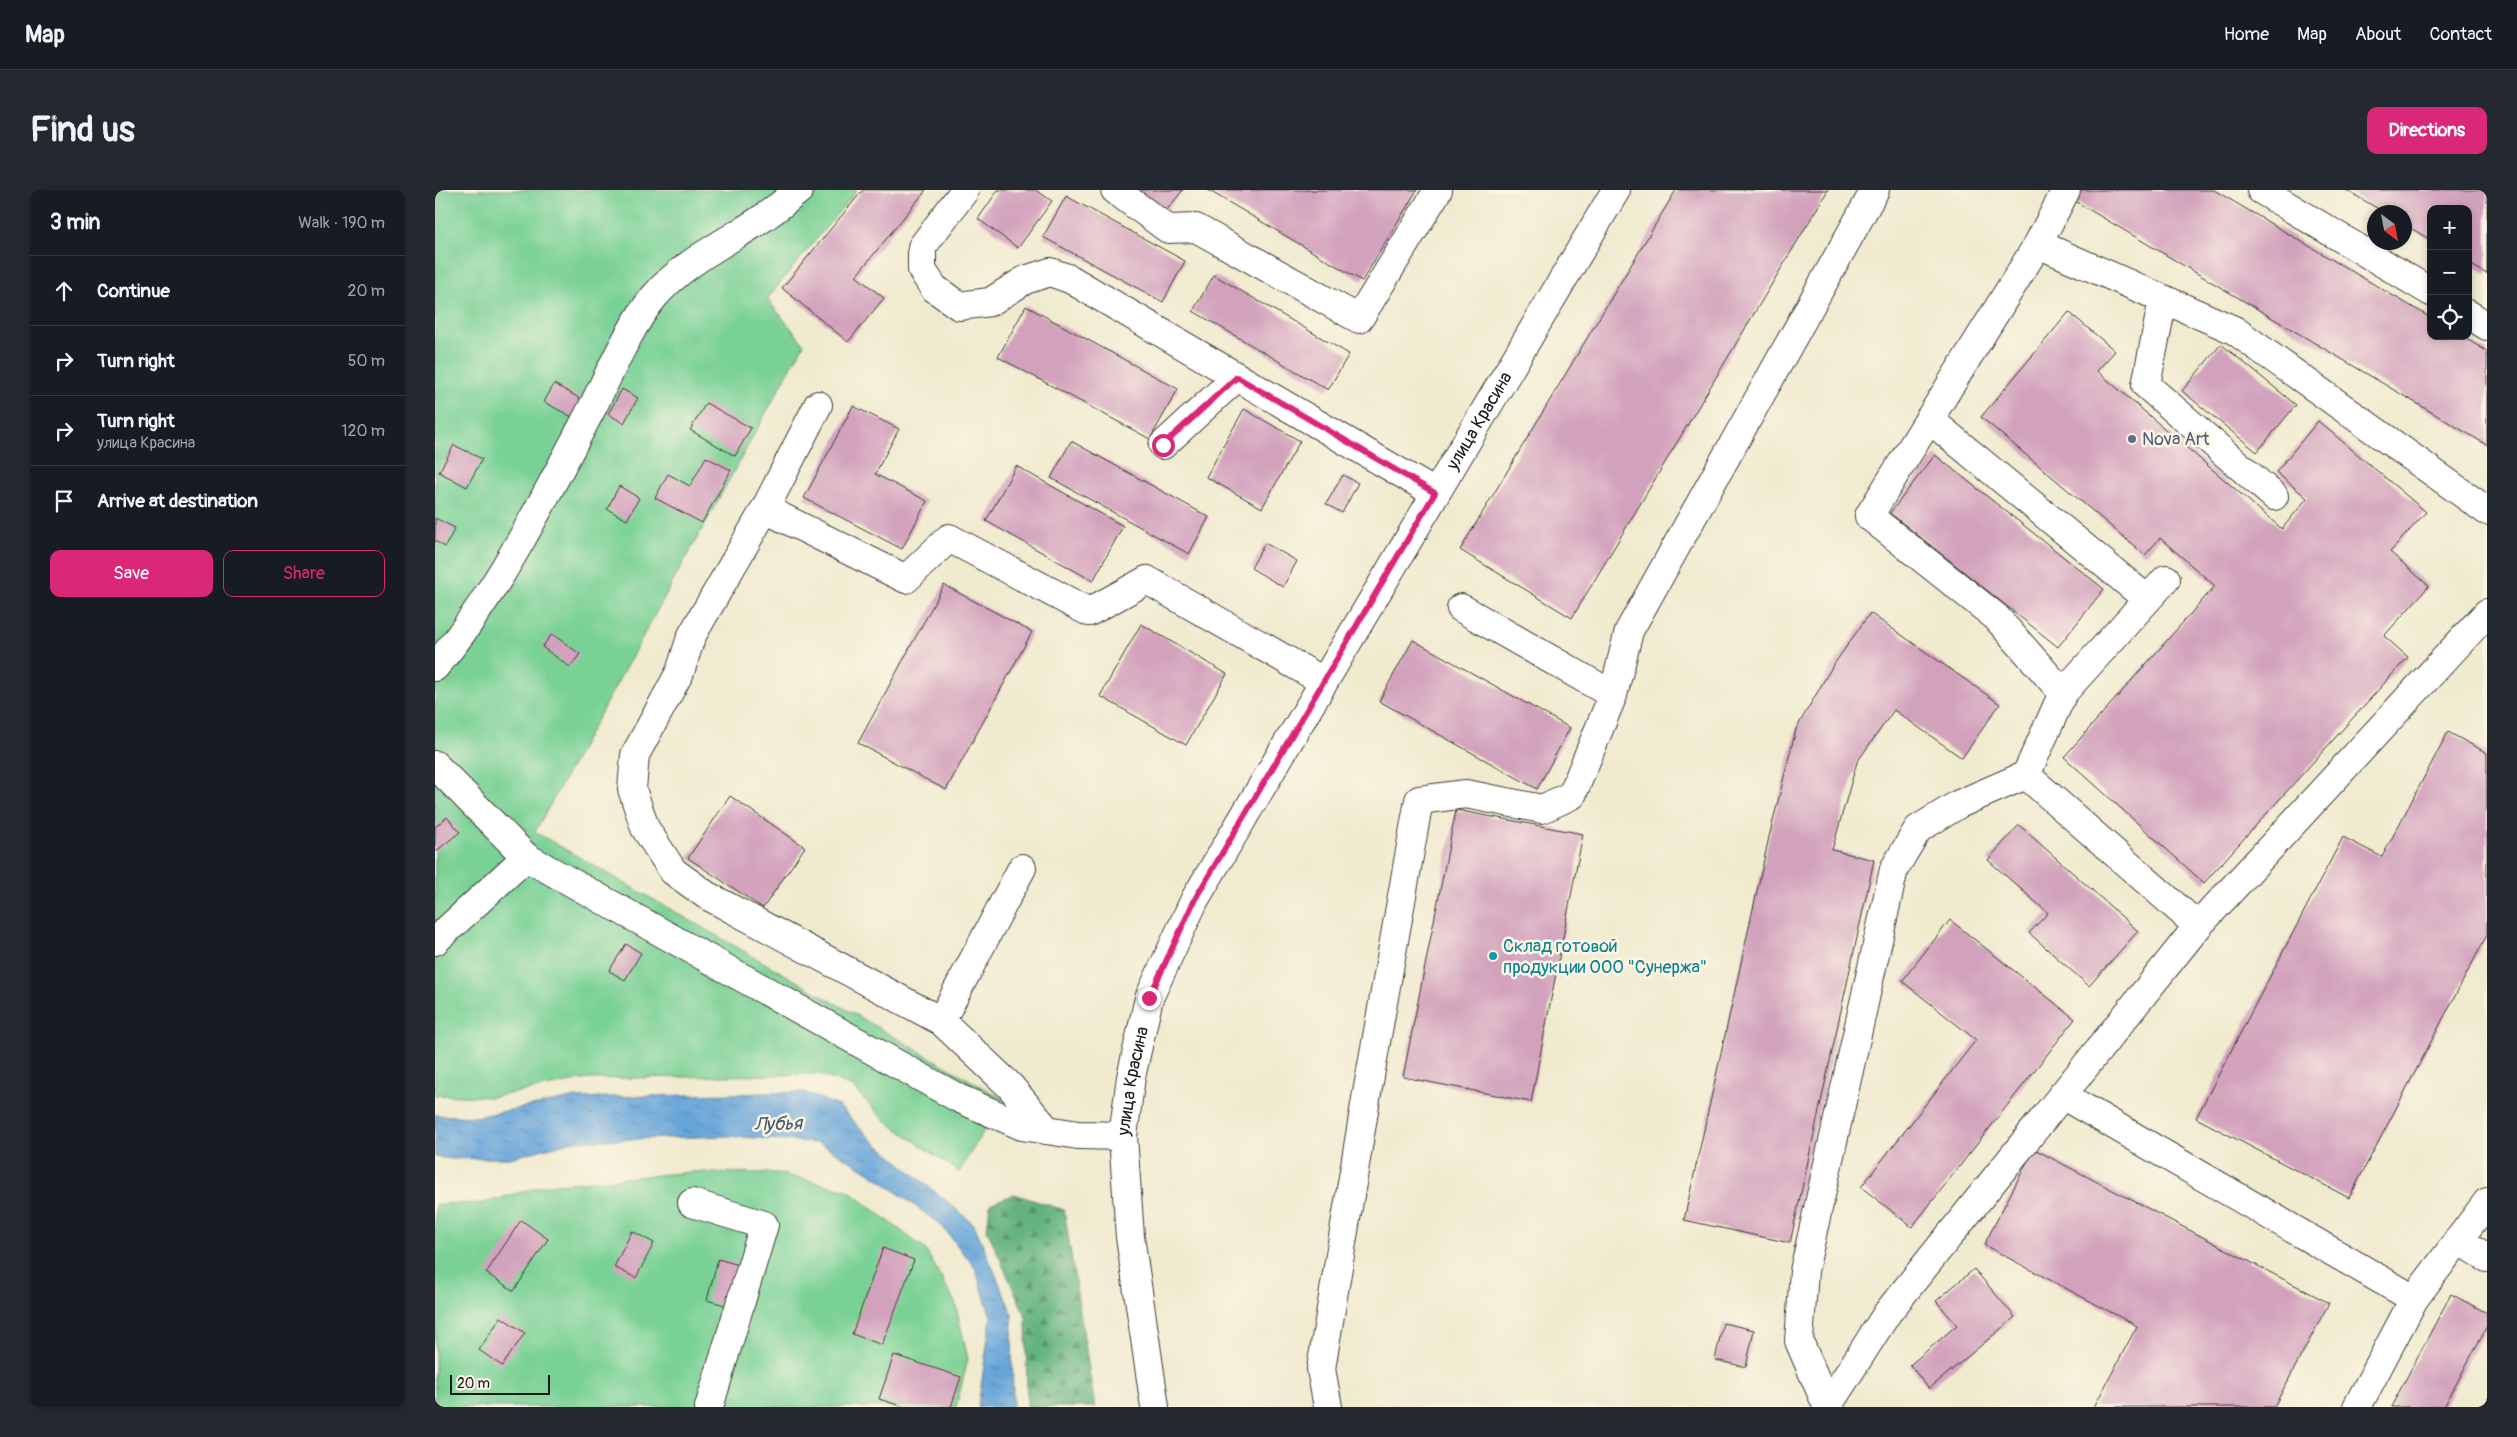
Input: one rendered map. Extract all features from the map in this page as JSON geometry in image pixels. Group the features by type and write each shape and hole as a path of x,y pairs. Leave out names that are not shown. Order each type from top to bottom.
{"main road":[{"path":"435,667 458,640 497,578 562,465 630,335 653,298 675,275 696,259 759,221 799,190"},
{"path":"965,190 921,247 922,270 934,288 959,306 990,302 1025,280 1049,272 1070,279 1435,493"},
{"path":"1115,190 1168,229 1197,228 1359,319 1438,190"},
{"name":"улица Красина","path":"1155,1407 1130,1237 1123,1136 1131,1077 1149,998 1195,899 1616,190"},
{"path":"1328,1407 1321,1369 1367,1093 1419,800 1466,794 1542,809 1573,795 1613,695 1629,631 1875,190"},
{"path":"2063,694 1996,617 1869,516 2038,244 2066,190"},
{"path":"2261,190 2427,290"},
{"path":"2038,244 2234,330 2487,510"},
{"path":"2163,299 2146,385 2274,496"},
{"path":"2472,317 2487,326"},
{"path":"1163,445 1237,377"},
{"path":"818,405 765,509 691,636 680,672 635,754 632,789 645,828 673,871 706,895 941,1021 1010,1086 1047,1130"},
{"path":"1929,419 2147,599"},
{"path":"765,509 906,579 949,538 1089,612 1147,580 1323,681"},
{"path":"1827,1406 1799,1341 1803,1271 1894,869 1918,830 1959,804 2027,775 2063,694 2166,579"},
{"path":"1461,608 1613,695"},
{"path":"1827,1406 1888,1312 2198,926 2487,613"},
{"path":"435,765 526,857 958,1098 1022,1126 1078,1135 1123,1136"},
{"path":"2027,775 2198,926"},
{"path":"435,941 526,857"},
{"path":"941,1021 1022,868"},
{"path":"2062,1095 2414,1299"},
{"path":"2357,1407 2414,1299 2487,1202"},
{"path":"691,1203 764,1225 709,1407"},
{"path":"2458,1240 2487,1258"}],"green space":[{"path":"435,190 857,190 767,299 804,344 535,832 1003,1099 959,1172 883,1119 853,1087 818,1074 588,1079 492,1097 435,1095"},
{"path":"691,1172 778,1173 848,1190 925,1249 955,1302 968,1359 956,1407 435,1407 435,1204 484,1203 546,1185"},
{"path":"1014,1194 1064,1210 1095,1407 1027,1407 1026,1317 987,1230 990,1204"}],"water":[{"name":"Лубья","path":"804,1092 839,1106 870,1138 974,1224 1012,1313 1013,1407 978,1407 991,1317 975,1268 942,1226 872,1174 820,1143 728,1136 574,1141 510,1158 451,1159 435,1157 435,1115 475,1117 572,1098"}],"building":[{"path":"863,190 926,190 856,276 884,298 848,342 782,288"},
{"path":"998,190 1036,190 1052,201 1018,248 978,219"},
{"path":"1137,190 1183,190 1165,212"},
{"path":"1208,190 1417,190 1362,281"},
{"path":"1676,190 1828,190 1572,618 1460,550"},
{"path":"2079,190 2214,190 2427,316 2427,340 2468,340 2487,351 2487,445 2073,200"},
{"path":"2346,190 2487,190 2487,274 2472,265 2472,205 2427,205 2427,238 2412,229 2412,205 2372,205"},
{"path":"1066,196 1185,261 1163,302 1043,237"},
{"path":"1214,275 1349,354 1328,390 1193,311"},
{"path":"1026,306 1178,389 1150,439 998,357"},
{"path":"2069,312 2115,351 2097,371 2282,529 2307,498 2276,472 2318,421 2426,512 2390,552 2429,586 2384,636 2408,657 2204,883 2064,757 2215,586 2160,538 2145,555 1981,417"},
{"path":"2221,344 2296,405 2257,452 2182,391"},
{"path":"554,384 581,399 572,417 544,402"},
{"path":"622,389 638,398 624,423 608,414"},
{"path":"706,403 751,428 735,456 690,430"},
{"path":"853,406 899,429 875,474 927,501 902,549 804,498"},
{"path":"1244,409 1300,441 1262,508 1206,477"},
{"path":"1071,441 1209,517 1189,554 1051,478"},
{"path":"454,445 482,459 467,487 439,472"},
{"path":"1935,455 2104,589 2058,647 1890,513"},
{"path":"706,457 731,470 702,523 655,498 668,474 690,486"},
{"path":"1016,466 1123,526 1093,581 986,521"},
{"path":"1343,475 1358,483 1342,513 1326,504"},
{"path":"619,486 639,498 627,520 607,509"},
{"path":"435,518 455,528 445,547 435,541"},
{"path":"1265,543 1297,561 1283,587 1251,568"},
{"path":"944,585 1032,632 946,790 858,743"},
{"path":"1870,613 2000,704 1962,758 1894,710 1857,762 1832,850 1874,860 1790,1243 1684,1220 1769,837 1796,729 1832,667"},
{"path":"1141,624 1227,674 1186,745 1100,696"},
{"path":"552,634 580,654 570,667 542,647"},
{"path":"1413,640 1570,728 1537,789 1379,701"},
{"path":"2448,732 2487,753 2487,935 2349,1198 2196,1118 2343,837 2382,857"},
{"path":"730,796 805,847 763,908 688,858"},
{"name":"Склад готовой продукции ООО \"Сунержа\"","path":"1456,810 1583,834 1531,1102 1403,1077"},
{"path":"447,817 460,832 435,852 435,827"},
{"path":"2019,825 2138,931 2089,986 2029,933 2048,913 1988,860"},
{"path":"1950,920 2075,1019 1912,1227 1861,1187 1976,1040 1902,981"},
{"path":"626,944 641,953 625,980 609,971"},
{"path":"2034,1149 2329,1303 2274,1407 2094,1407 2137,1326 1984,1245"},
{"path":"521,1220 548,1239 514,1291 486,1273"},
{"path":"632,1231 654,1243 636,1278 614,1267"},
{"path":"883,1248 914,1260 882,1345 852,1334"},
{"path":"718,1259 739,1265 728,1306 707,1300"},
{"path":"1974,1269 2015,1317 1929,1389 1910,1365 1957,1325 1936,1301"},
{"path":"2451,1294 2487,1313 2487,1326 2444,1407 2391,1407"},
{"path":"501,1317 525,1333 502,1366 479,1350"},
{"path":"1723,1323 1754,1330 1746,1367 1715,1360"},
{"path":"894,1355 961,1377 951,1407 904,1407 879,1399"}],"place":[{"name":"Nova Art","path":"2132,439"},
{"name":"Склад готовой продукции ООО \"Сунержа\"","path":"1493,956"}],"route":[{"path":"1149,998 1195,899 1435,493 1237,377 1163,445"}]}
